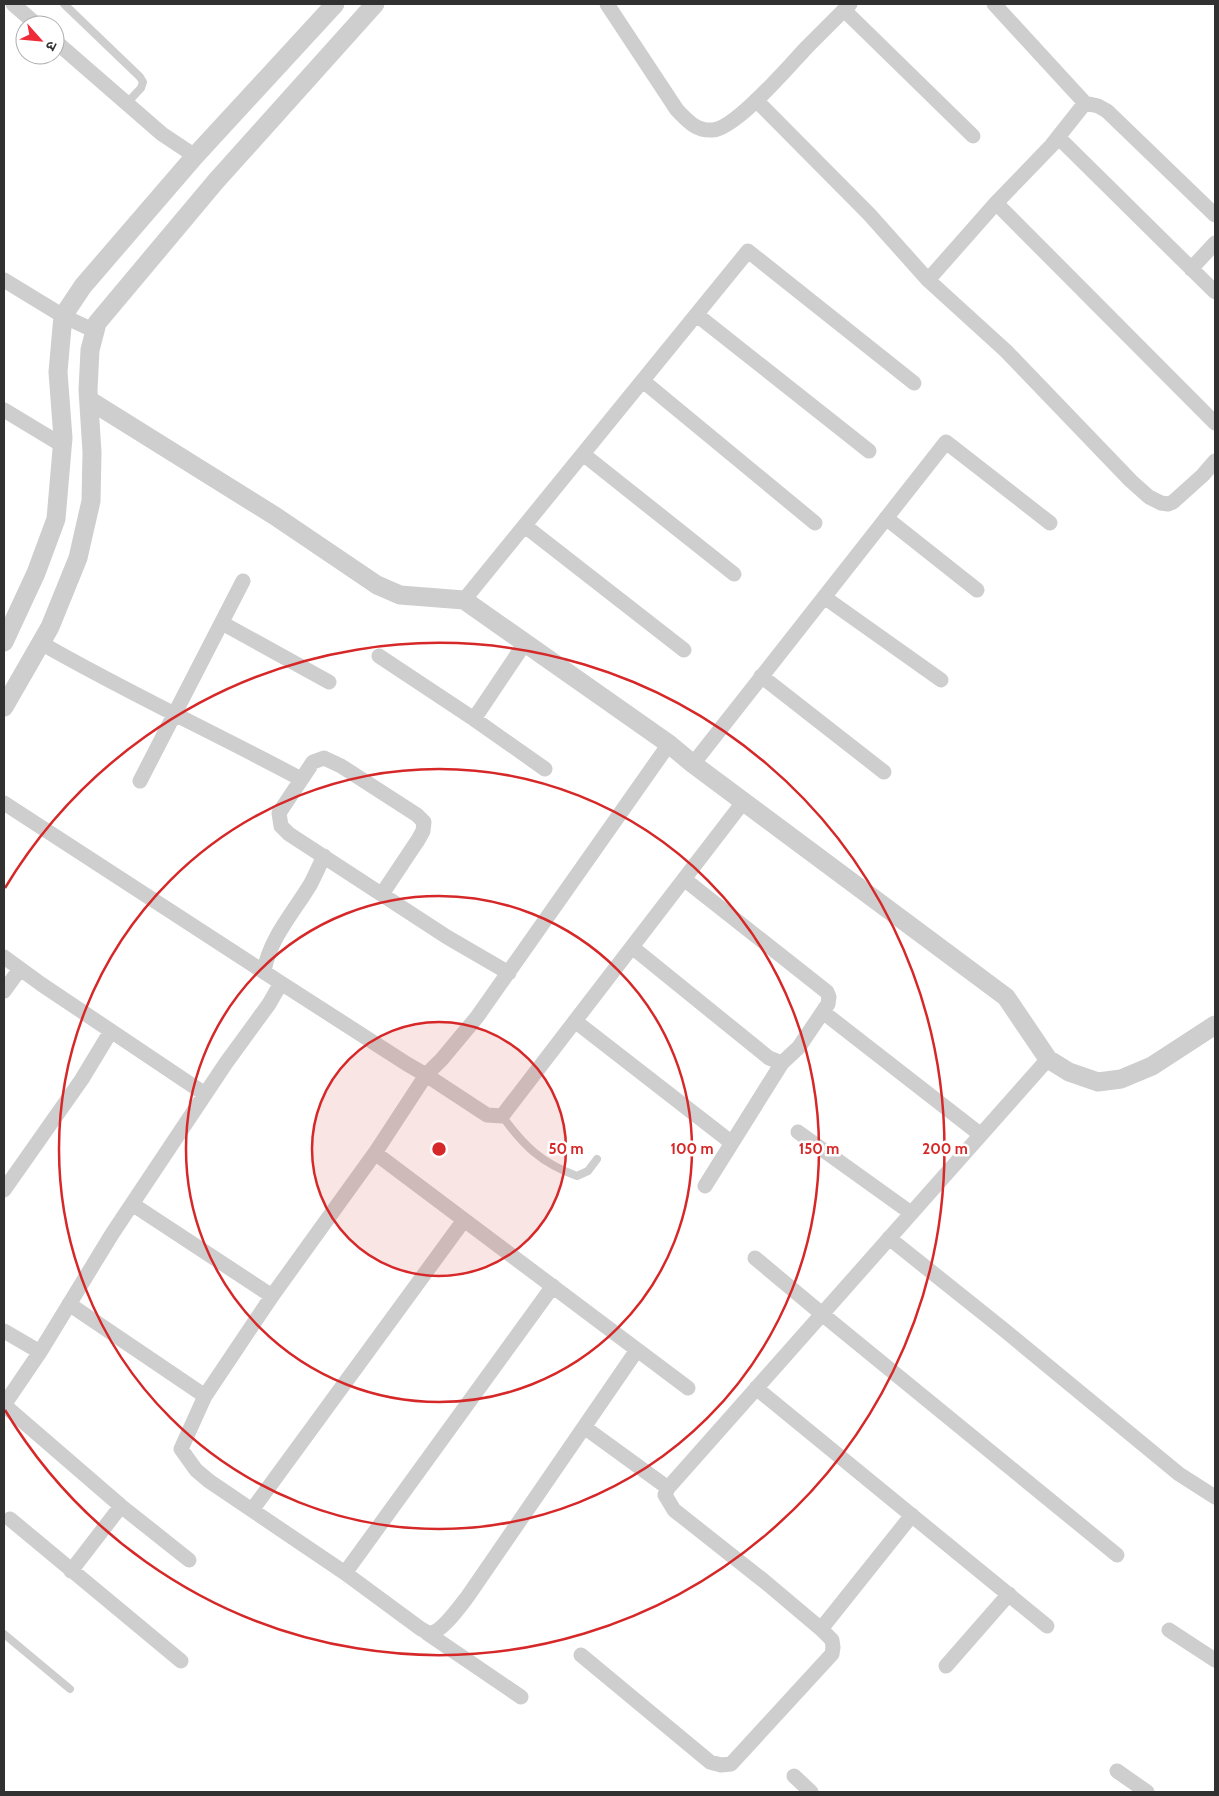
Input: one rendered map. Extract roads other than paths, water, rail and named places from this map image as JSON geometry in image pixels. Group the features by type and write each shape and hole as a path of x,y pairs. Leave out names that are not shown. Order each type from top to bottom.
{"street":[{"path":"13,4 26,15"},
{"path":"4,642 36,573 56,519 63,438 58,372 63,316 82,286 194,156 335,4"},
{"path":"6,697 50,627 78,558 91,501 92,452 88,400 90,350 97,323 216,181 375,4"},
{"path":"607,4 677,110 699,129 714,130 725,127 756,100 848,7 973,136"},
{"path":"994,4 1085,103 1098,106 1106,111 1215,214"},
{"path":"65,50 162,134 194,156"},
{"path":"756,100 869,214 928,280 1006,351 1131,481 1149,497 1161,503 1173,502 1203,475 1215,461"},
{"path":"928,280 1058,137 1085,103"},
{"path":"1058,137 1215,292"},
{"path":"996,203 1215,423"},
{"path":"1191,268 1215,243"},
{"path":"464,600 748,251 914,383"},
{"path":"4,280 63,316 95,331"},
{"path":"697,315 869,451"},
{"path":"643,381 815,523"},
{"path":"88,400 275,516 376,584 400,595 464,600 669,744 693,764 1006,997 1048,1059 1069,1072 1098,1082 1121,1079 1152,1066 1215,1025"},
{"path":"4,410 62,446"},
{"path":"693,764 946,442 1050,523"},
{"path":"583,454 734,574"},
{"path":"886,518 978,590"},
{"path":"524,526 684,650"},
{"path":"140,781 243,581"},
{"path":"824,597 941,680"},
{"path":"222,623 328,682"},
{"path":"41,643 173,714 301,779"},
{"path":"474,720 525,643"},
{"path":"379,656 545,769"},
{"path":"762,676 884,772"},
{"path":"521,1697 196,1470 181,1449 205,1396 272,1296 375,1153 426,1075 442,1060 477,1018 669,744"},
{"path":"382,894 423,831 424,822 422,818 340,766 324,758 313,762 279,813 281,826 289,834 447,937 508,973"},
{"path":"4,803 487,1115 502,1116 744,801"},
{"path":"264,971 267,956 285,921 310,885 324,856"},
{"path":"684,879 827,992 829,997 828,1004 823,1012 799,1047 782,1063 705,1186"},
{"path":"632,947 770,1058 782,1063"},
{"path":"4,957 205,1094"},
{"path":"4,991 20,969"},
{"path":"189,1560 121,1506 4,1405 40,1352 112,1234 281,983"},
{"path":"823,1012 981,1135"},
{"path":"575,1020 732,1143"},
{"path":"4,1190 76,1087 111,1031"},
{"path":"581,1655 710,1762 720,1765 731,1764 832,1654 832,1640 764,1581 674,1510 665,1495 668,1488 1048,1059"},
{"path":"798,1132 912,1213"},
{"path":"375,1153 688,1388"},
{"path":"132,1204 272,1296"},
{"path":"252,1510 464,1220"},
{"path":"889,1238 1003,1328 1180,1474 1215,1497"},
{"path":"756,1258 1117,1555"},
{"path":"346,1574 553,1286"},
{"path":"69,1304 205,1396"},
{"path":"4,1331 40,1352"},
{"path":"427,1633 440,1629 468,1596 637,1350"},
{"path":"756,1388 1047,1626"},
{"path":"584,1427 668,1488"},
{"path":"71,1571 121,1506"},
{"path":"820,1629 912,1515"},
{"path":"10,1519 181,1661"},
{"path":"946,1666 1009,1594"},
{"path":"1169,1630 1215,1660"},
{"path":"1117,1770 1147,1792"},
{"path":"794,1776 811,1792"}],"lane":[{"path":"64,4 140,77 143,82 141,88 127,103"},
{"path":"502,1116 529,1150 565,1172 576,1176 588,1171 598,1159"},
{"path":"4,1634 70,1689"}]}
